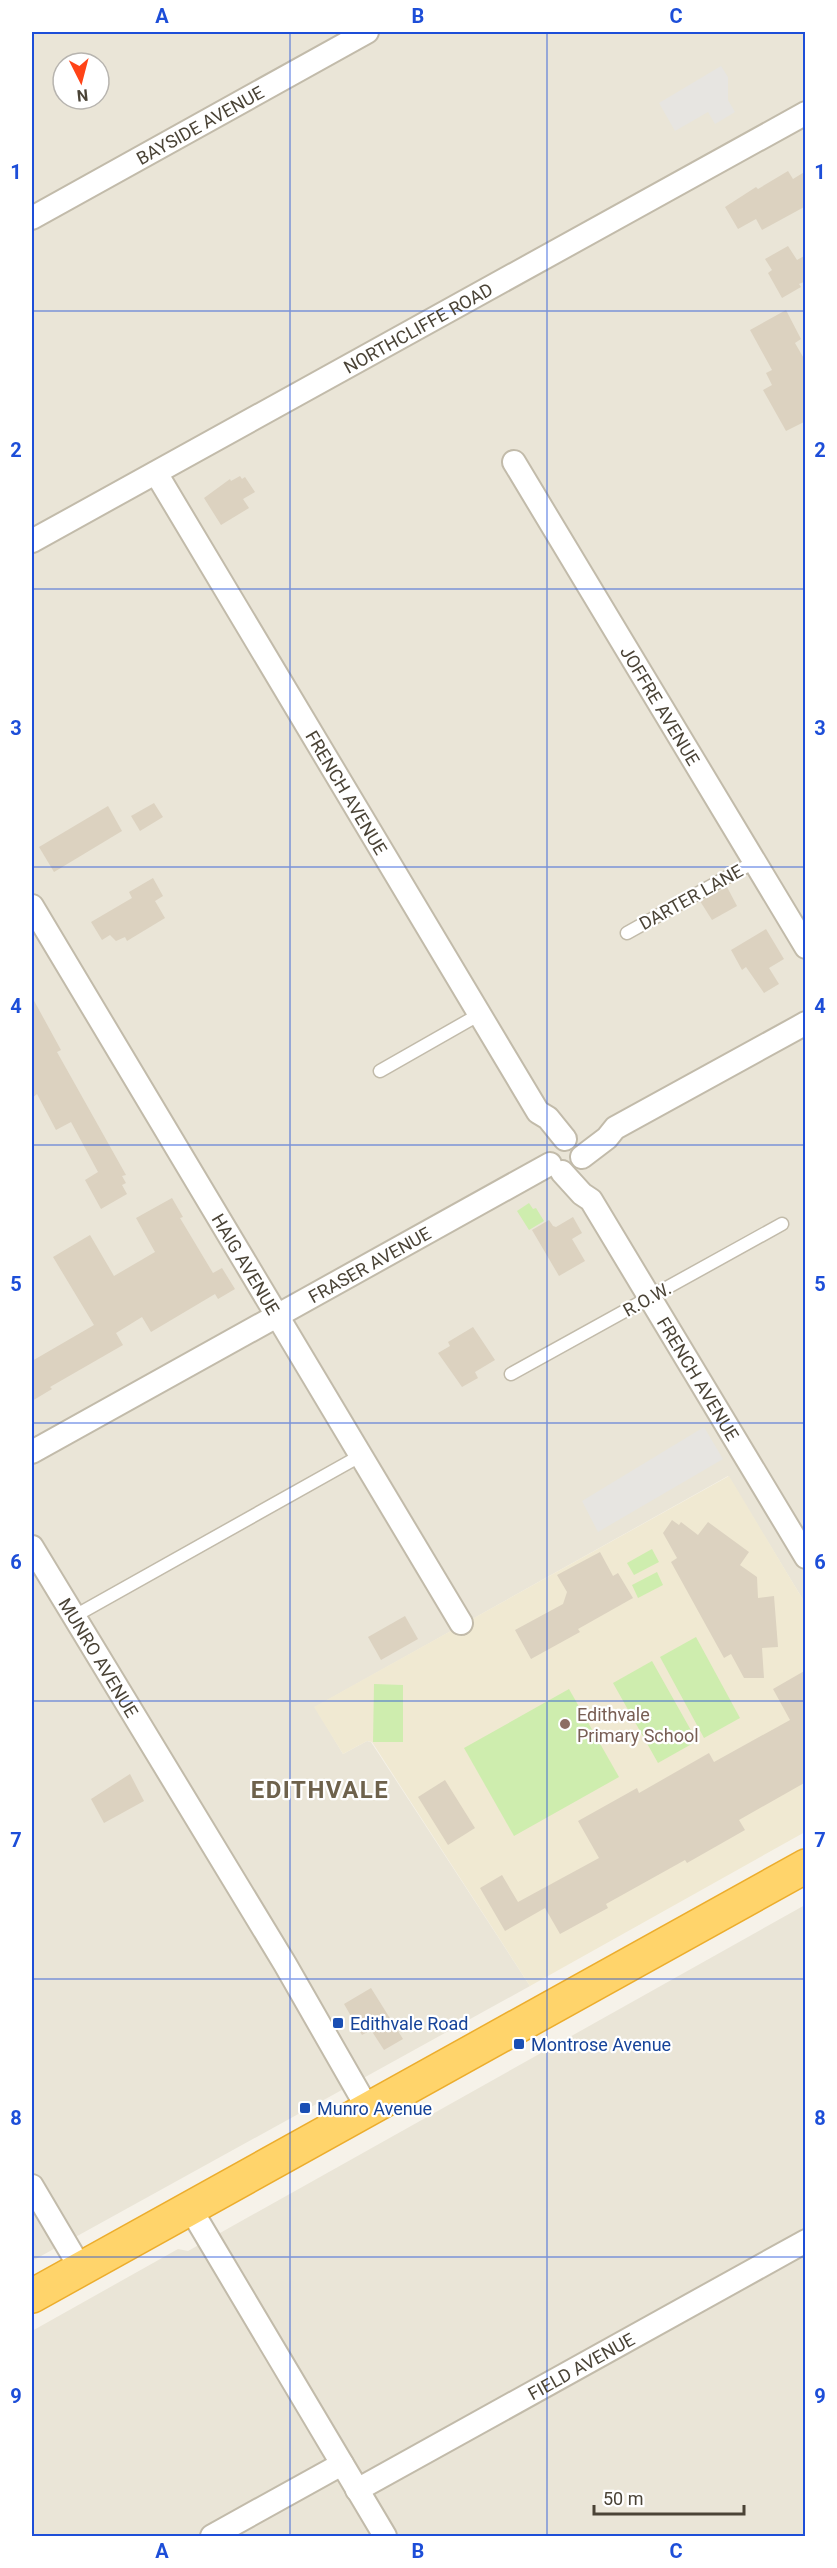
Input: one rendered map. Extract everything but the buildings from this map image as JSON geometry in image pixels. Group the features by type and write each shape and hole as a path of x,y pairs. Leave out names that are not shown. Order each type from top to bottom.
{"highway":[{"path":"32,2296 806,1866"}],"street":[{"name":"BAYSIDE AVENUE","path":"32,218 367,32"},
{"name":"NORTHCLIFFE ROAD","path":"32,541 806,113"},
{"name":"JOFFRE AVENUE","path":"514,462 806,947"},
{"name":"FRENCH AVENUE","path":"156,473 538,1112 548,1118 566,1156 593,1190 591,1200 806,1557"},
{"name":"HAIG AVENUE","path":"32,906 461,1623"},
{"name":"FRASER AVENUE","path":"32,1452 566,1156 608,1138 615,1128 806,1023"},
{"name":"MUNRO AVENUE","path":"32,1547 291,1974 368,2109"},
{"path":"32,2186 81,2269"},
{"path":"190,2208 386,2536"},
{"name":"FIELD AVENUE","path":"357,2490 806,2241"},
{"path":"212,2536 342,2464"}],"lane":[{"name":"DARTER LANE","path":"627,933 754,862"},
{"path":"380,1071 480,1014"},
{"name":"R.O.W.","path":"511,1374 782,1224"},
{"path":"73,1617 360,1456"}],"shaded area":[{"path":"32,32 805,32 805,1603 728,1476 315,1707 343,1754 367,1741 371,1742 530,1986 32,2261"},
{"path":"721,66 728,77 728,100 735,112 715,124 708,112 675,131 659,103"},
{"path":"704,1427 723,1459 598,1532 582,1501"},
{"name":"Edithvale Primary School","path":"729,1476 805,1603 805,1832 530,1986 372,1742 367,1741 343,1754 314,1707"},
{"path":"805,1905 805,2536 32,2536 32,2331 178,2249 188,2251"}],"green space":[{"path":"529,1203 533,1209 536,1208 544,1221 529,1230 517,1211"},
{"path":"652,1549 659,1562 634,1575 627,1563"},
{"path":"657,1572 663,1585 638,1598 632,1585"},
{"path":"696,1637 740,1718 704,1738 660,1657"},
{"path":"652,1661 697,1741 658,1763 613,1683"},
{"path":"374,1684 403,1685 403,1742 373,1742"},
{"path":"569,1689 619,1777 514,1836 464,1748"}],"place":[{"name":"Edithvale Primary School","path":"565,1724"},
{"name":"Edithvale Road","path":"338,2023"},
{"name":"Montrose Avenue","path":"519,2044"},
{"name":"Munro Avenue","path":"305,2108"}],"district":[{"name":"EDITHVALE","path":"320,1790"}]}
